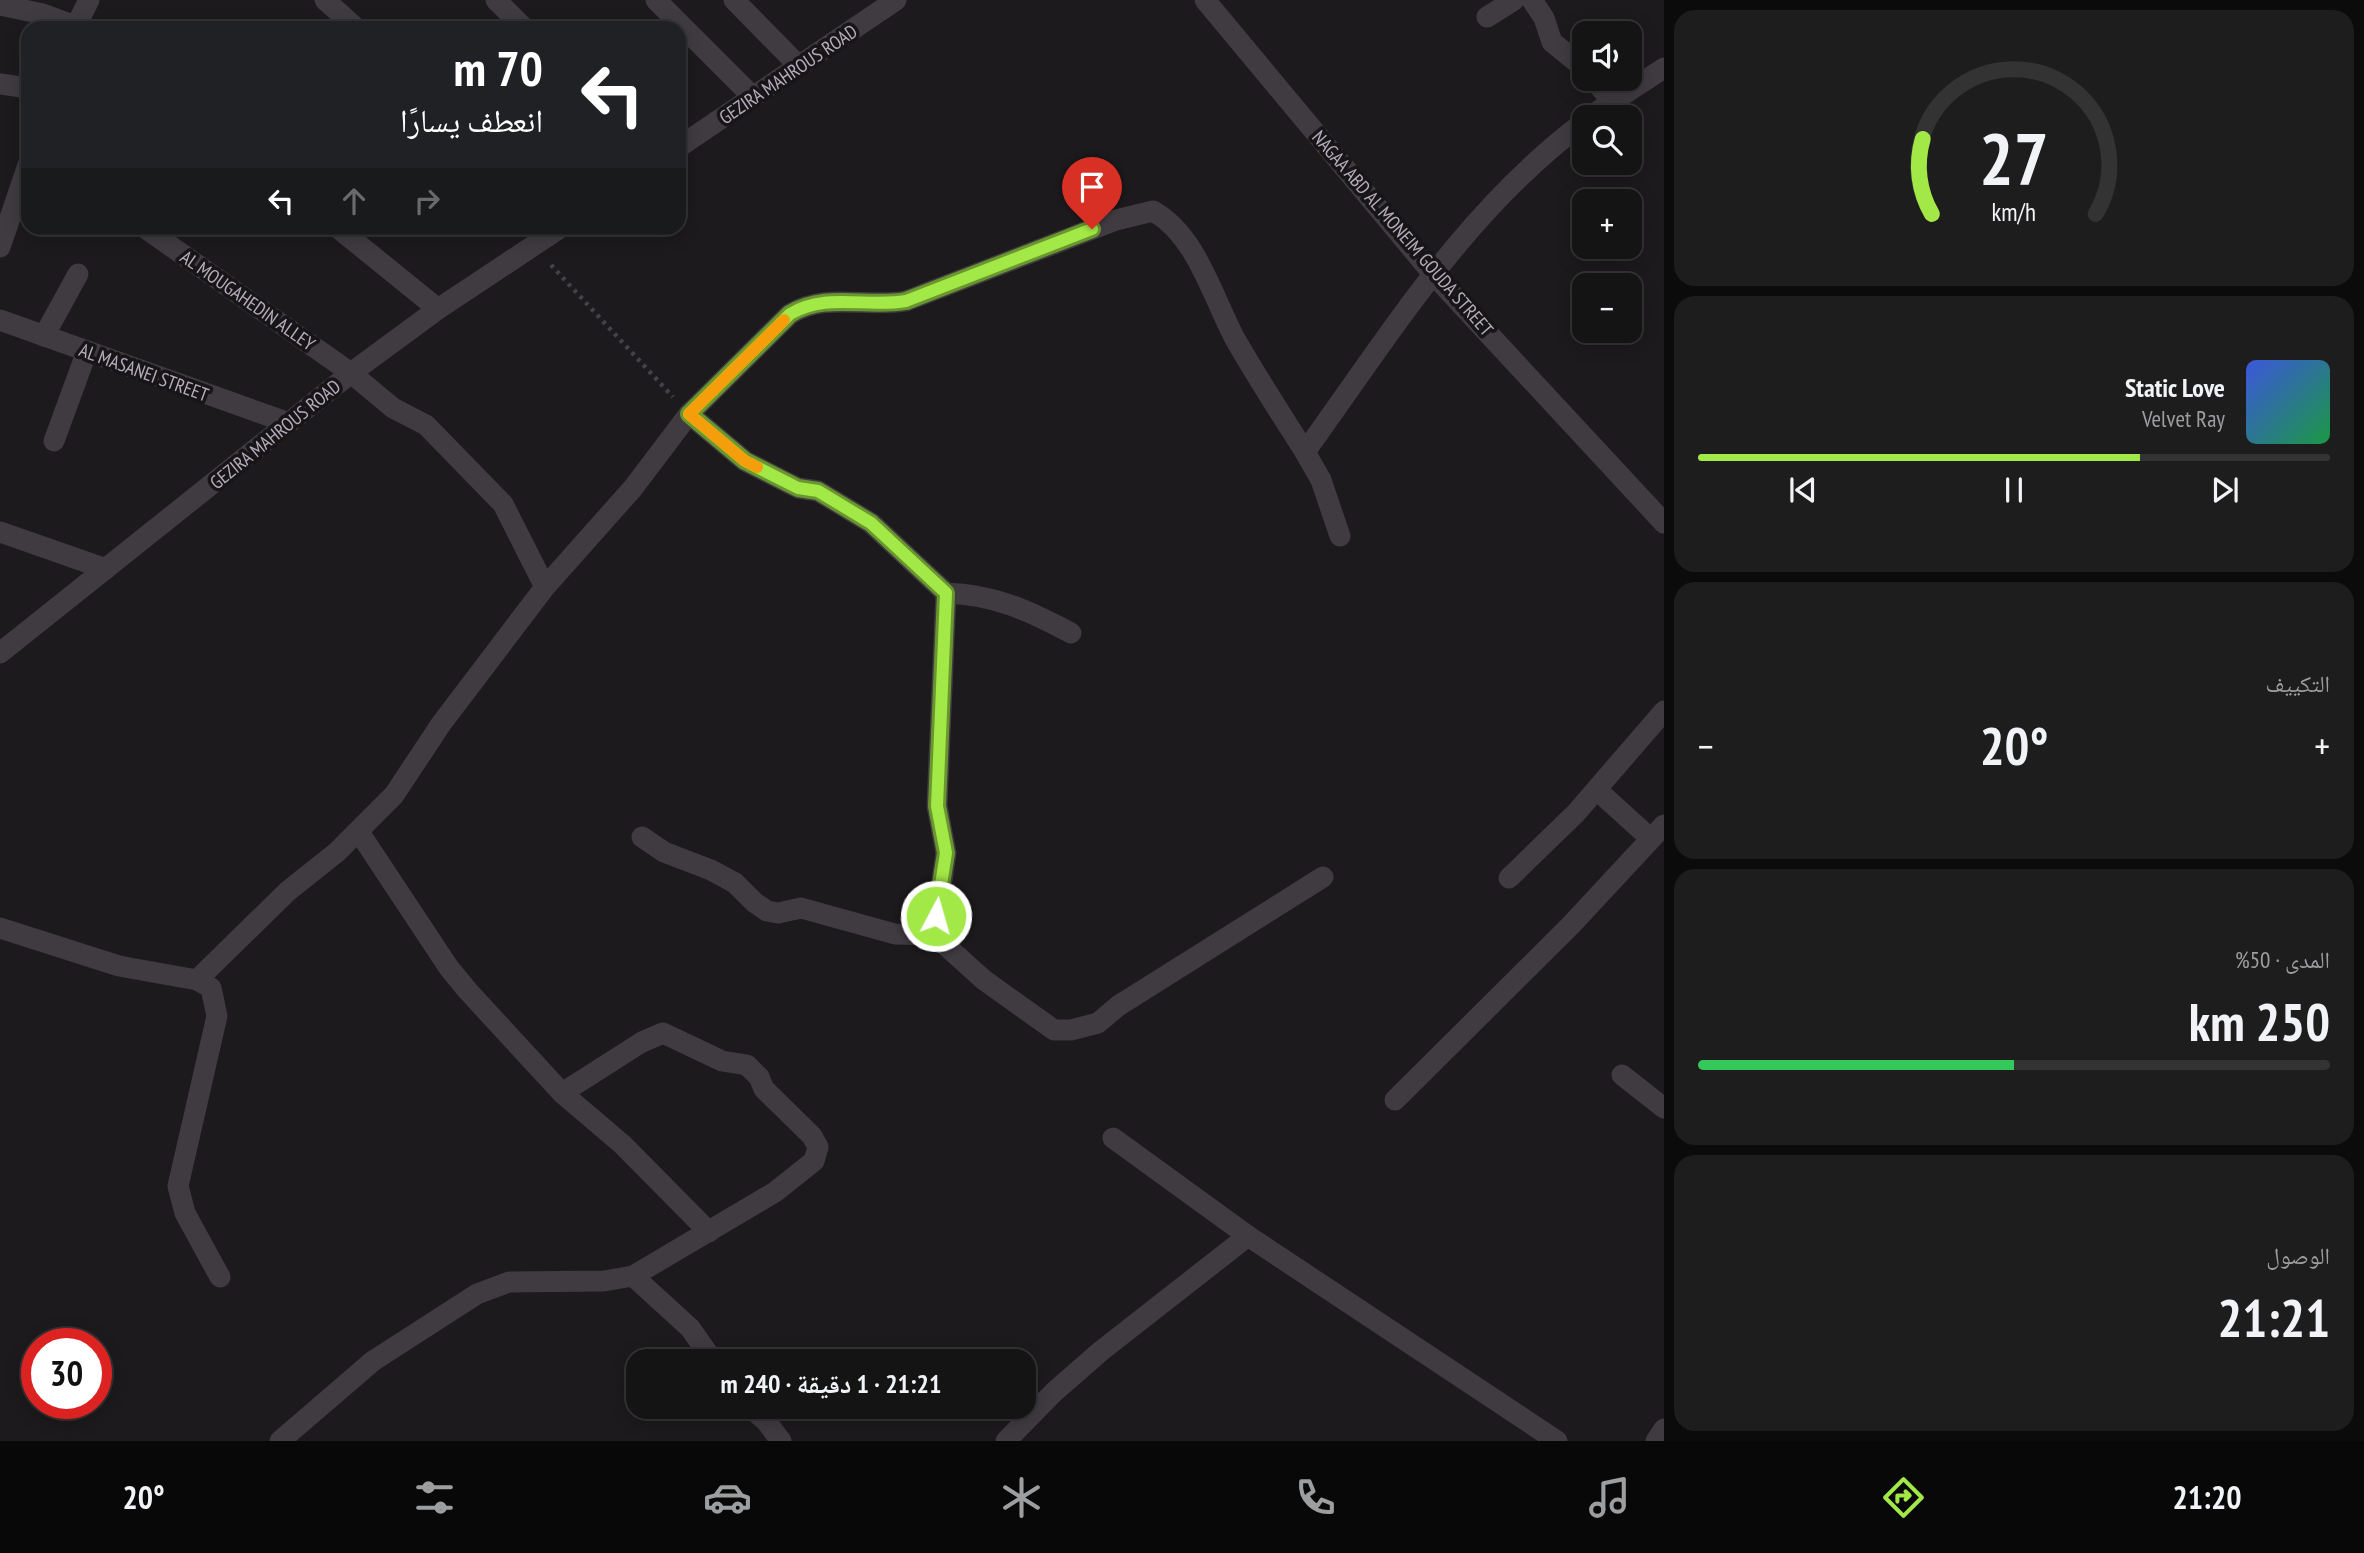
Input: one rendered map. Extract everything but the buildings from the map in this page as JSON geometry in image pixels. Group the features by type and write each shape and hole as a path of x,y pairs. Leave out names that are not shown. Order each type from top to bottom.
{"street":[{"path":"80,21 89,0"},
{"path":"325,0 348,21"},
{"path":"496,0 517,21"},
{"path":"656,0 677,21"},
{"path":"734,0 799,66"},
{"path":"1487,17 1514,0"},
{"path":"1532,0 1544,18 1552,42 1572,58"},
{"name":"NAGAA ABD AL MONEIM GOUDA STREET","path":"1210,2 1433,274 1664,523"},
{"name":"GEZIRA MAHROUS ROAD","path":"686,142 886,3"},
{"path":"0,5 44,14 62,21"},
{"path":"686,30 753,97"},
{"path":"1606,105 1664,68"},
{"path":"0,84 21,87"},
{"path":"1604,91 1612,100"},
{"path":"1305,452 1433,274 1481,214 1530,166 1572,132"},
{"path":"0,247 21,186"},
{"path":"197,980 288,891 359,832 394,795 441,724 545,587 633,488 689,414 790,314 803,306 821,301 888,304 906,301 1116,220 1153,211 1167,219 1192,250 1235,338 1321,480 1340,536"},
{"name":"AL MOUGAHEDIN ALLEY","path":"155,235 351,373 393,408 426,425 481,478 503,504 545,587"},
{"path":"347,235 438,309"},
{"name":"GEZIRA MAHROUS ROAD","path":"0,653 351,373 438,309 550,235"},
{"path":"44,336 78,274"},
{"name":"AL MASANEI STREET","path":"0,320 289,423"},
{"path":"54,441 88,351"},
{"path":"689,414 745,461 798,488 818,491 871,523 946,593 973,594 1007,601 1071,633"},
{"path":"0,532 106,569"},
{"path":"934,935 946,853 937,806 946,593"},
{"path":"1509,878 1597,790 1664,711"},
{"path":"1395,1100 1571,926 1657,832 1597,790"},
{"path":"359,832 449,968 562,1093 623,1146 709,1232"},
{"path":"642,837 664,852 711,870 734,883 768,911 778,913 801,908 895,934 934,935 984,979 1054,1030 1071,1030 1098,1023 1118,1006 1324,877"},
{"path":"0,928 120,966 197,980 211,988 217,1016 178,1186 179,1200 220,1277"},
{"path":"293,1437 373,1361 477,1294 509,1282 587,1279 604,1281 633,1276 775,1192 814,1161 817,1154 818,1147 812,1136 764,1089 754,1070 740,1063 722,1062 663,1033 642,1042 562,1093"},
{"path":"1622,1075 1664,1108"},
{"path":"1113,1138 1248,1236 1557,1441"},
{"path":"1006,1441 1054,1392 1101,1351 1248,1236"},
{"path":"633,1276 681,1319 704,1349"},
{"path":"764,1419 781,1441"},
{"path":"1656,1441 1664,1429"}],"path":[{"path":"533,246 689,414"}],"slow traffic":[{"path":"757,467 745,461 689,414 784,320"}],"route":[{"path":"936,916 940,877 946,853 937,806 945,674 943,623 946,593 871,523 818,491 798,488 745,461 689,414 790,314 803,306 821,301 888,304 906,301 1092,229"}]}
